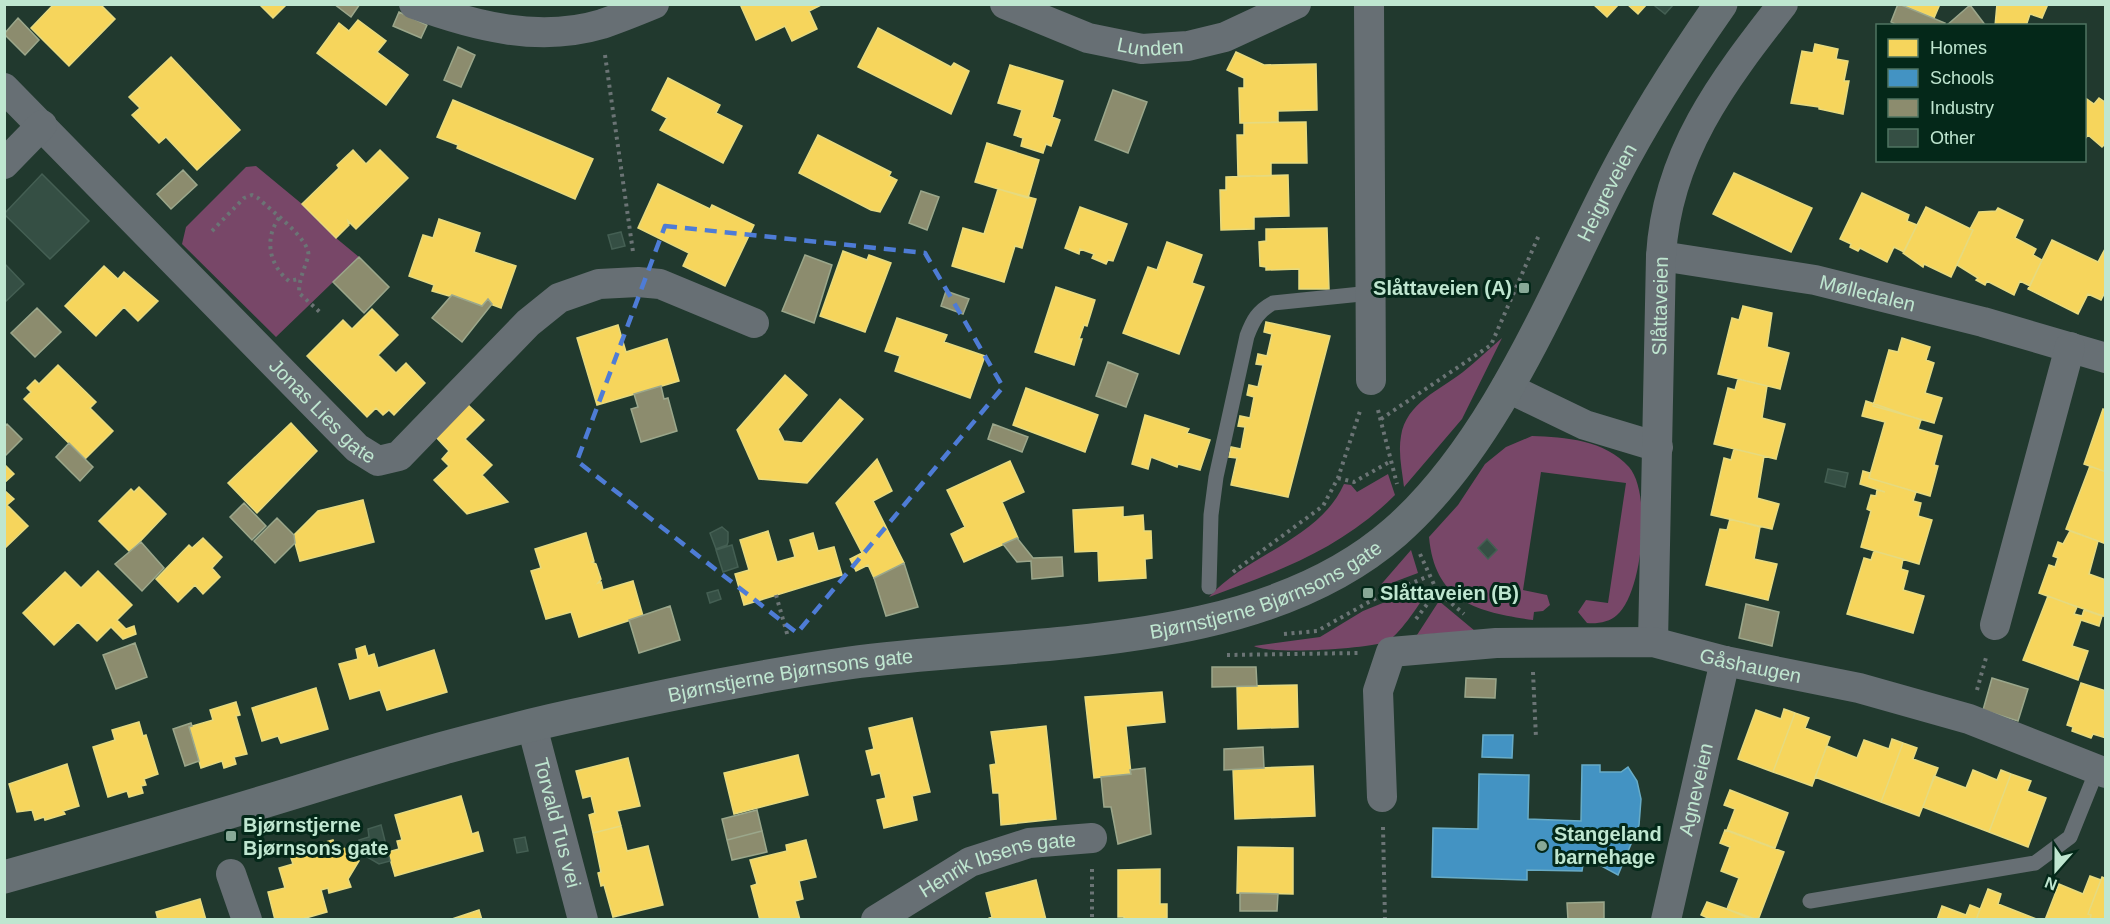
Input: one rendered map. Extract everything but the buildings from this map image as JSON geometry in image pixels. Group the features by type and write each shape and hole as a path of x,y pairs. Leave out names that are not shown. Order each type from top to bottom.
{"main road":[{"name":"Heigreveien","path":"1506,387 1645,121 1721,4"},
{"name":"Bjørnstjerne Bjørnsons gate","path":"4,877 369,769 588,712 781,674 850,663 1157,630 1210,621 1263,607 1324,579 1392,535 1423,506 1451,474 1506,387"}],"street":[{"path":"414,4 458,20 506,31 557,32 601,24 654,4"},
{"name":"Lunden","path":"1005,4 1088,38 1142,49 1188,46 1225,37 1296,4"},
{"path":"1369,4 1371,380"},
{"name":"Slåttaveien","path":"1653,642 1660,256 1668,200 1695,132 1719,89 1783,4"},
{"name":"Jonas Lies gate","path":"4,88 357,448 378,461 399,456 528,323 559,298 599,284 638,282 660,284 754,323"},
{"path":"4,164 42,125"},
{"name":"Mølledalen","path":"1660,256 1826,283 2106,358"},
{"path":"1995,625 2070,347"},
{"path":"1506,387 1585,425 1658,447"},
{"name":"Gåshaugen","path":"1391,652 1496,643 1653,642 1725,661 1859,688 1969,719 2102,772"},
{"path":"1382,797 1378,690 1391,652"},
{"name":"Agneveien","path":"1666,920 1725,661"},
{"name":"Torvald Tus vei","path":"532,726 583,920"},
{"name":"Henrik Ibsens gate","path":"876,920 970,862 1029,843 1092,838"},
{"path":"231,874 246,920"}],"lane":[{"path":"1209,587 1211,515 1216,477 1252,322 1260,310 1273,303 1371,293"},
{"name":"Gåshaugen","path":"1810,902 2035,863 2070,837 2102,772"}],"path":[{"path":"601,24 638,282"},
{"path":"212,231 244,198 252,195 258,198 305,240 309,255 299,279 299,293 322,314"},
{"path":"279,218 271,229 270,242 273,260 279,273 289,281 299,279"},
{"path":"1381,419 1491,345 1539,235"},
{"path":"1371,380 1399,492"},
{"path":"1209,587 1323,506 1338,478 1371,380"},
{"path":"1338,478 1354,482 1391,461"},
{"path":"1418,548 1437,591 1496,643"},
{"path":"1275,635 1317,631 1378,597 1429,576"},
{"path":"776,595 788,638"},
{"path":"1969,719 1995,625"},
{"path":"1532,642 1536,738"},
{"path":"1236,649 1227,655 1391,652"},
{"path":"1382,797 1385,920"},
{"path":"1092,838 1092,920"}],"highlighted area":[{"path":"665,226 925,253 1003,387 797,633 577,461"}],"shaded area":[{"path":"256,166 302,204 359,257 276,337 182,244 186,227 246,167"},
{"path":"1502,338 1462,419 1404,487 1400,442 1404,425 1410,415 1425,398 1463,372"},
{"path":"1532,436 1571,439 1608,451 1629,467 1636,480 1642,519 1638,565 1626,603 1611,619 1599,623 1587,623 1578,612 1586,600 1608,603 1626,483 1541,472 1523,590 1547,595 1550,605 1543,611 1534,612 1533,620 1494,613 1462,600 1450,590 1440,576 1433,559 1429,537 1458,505 1485,464 1506,447"},
{"path":"1388,474 1395,495 1353,530 1284,568 1209,597 1242,569 1300,533 1318,519 1333,503 1344,484 1351,485 1357,492"},
{"path":"1411,550 1418,573 1378,588"},
{"path":"1422,587 1427,593 1396,634 1385,642 1358,647 1298,651 1264,649 1254,646 1320,637 1363,611"},
{"path":"1439,601 1475,631 1417,635"}],"place":[{"name":"Slåttaveien (A)","path":"1524,288"},
{"name":"Slåttaveien (B)","path":"1368,593"},
{"name":"Bjørnstjerne Bjørnsons gate","path":"231,836"},
{"name":"Stangeland barnehage","path":"1542,846"}]}
